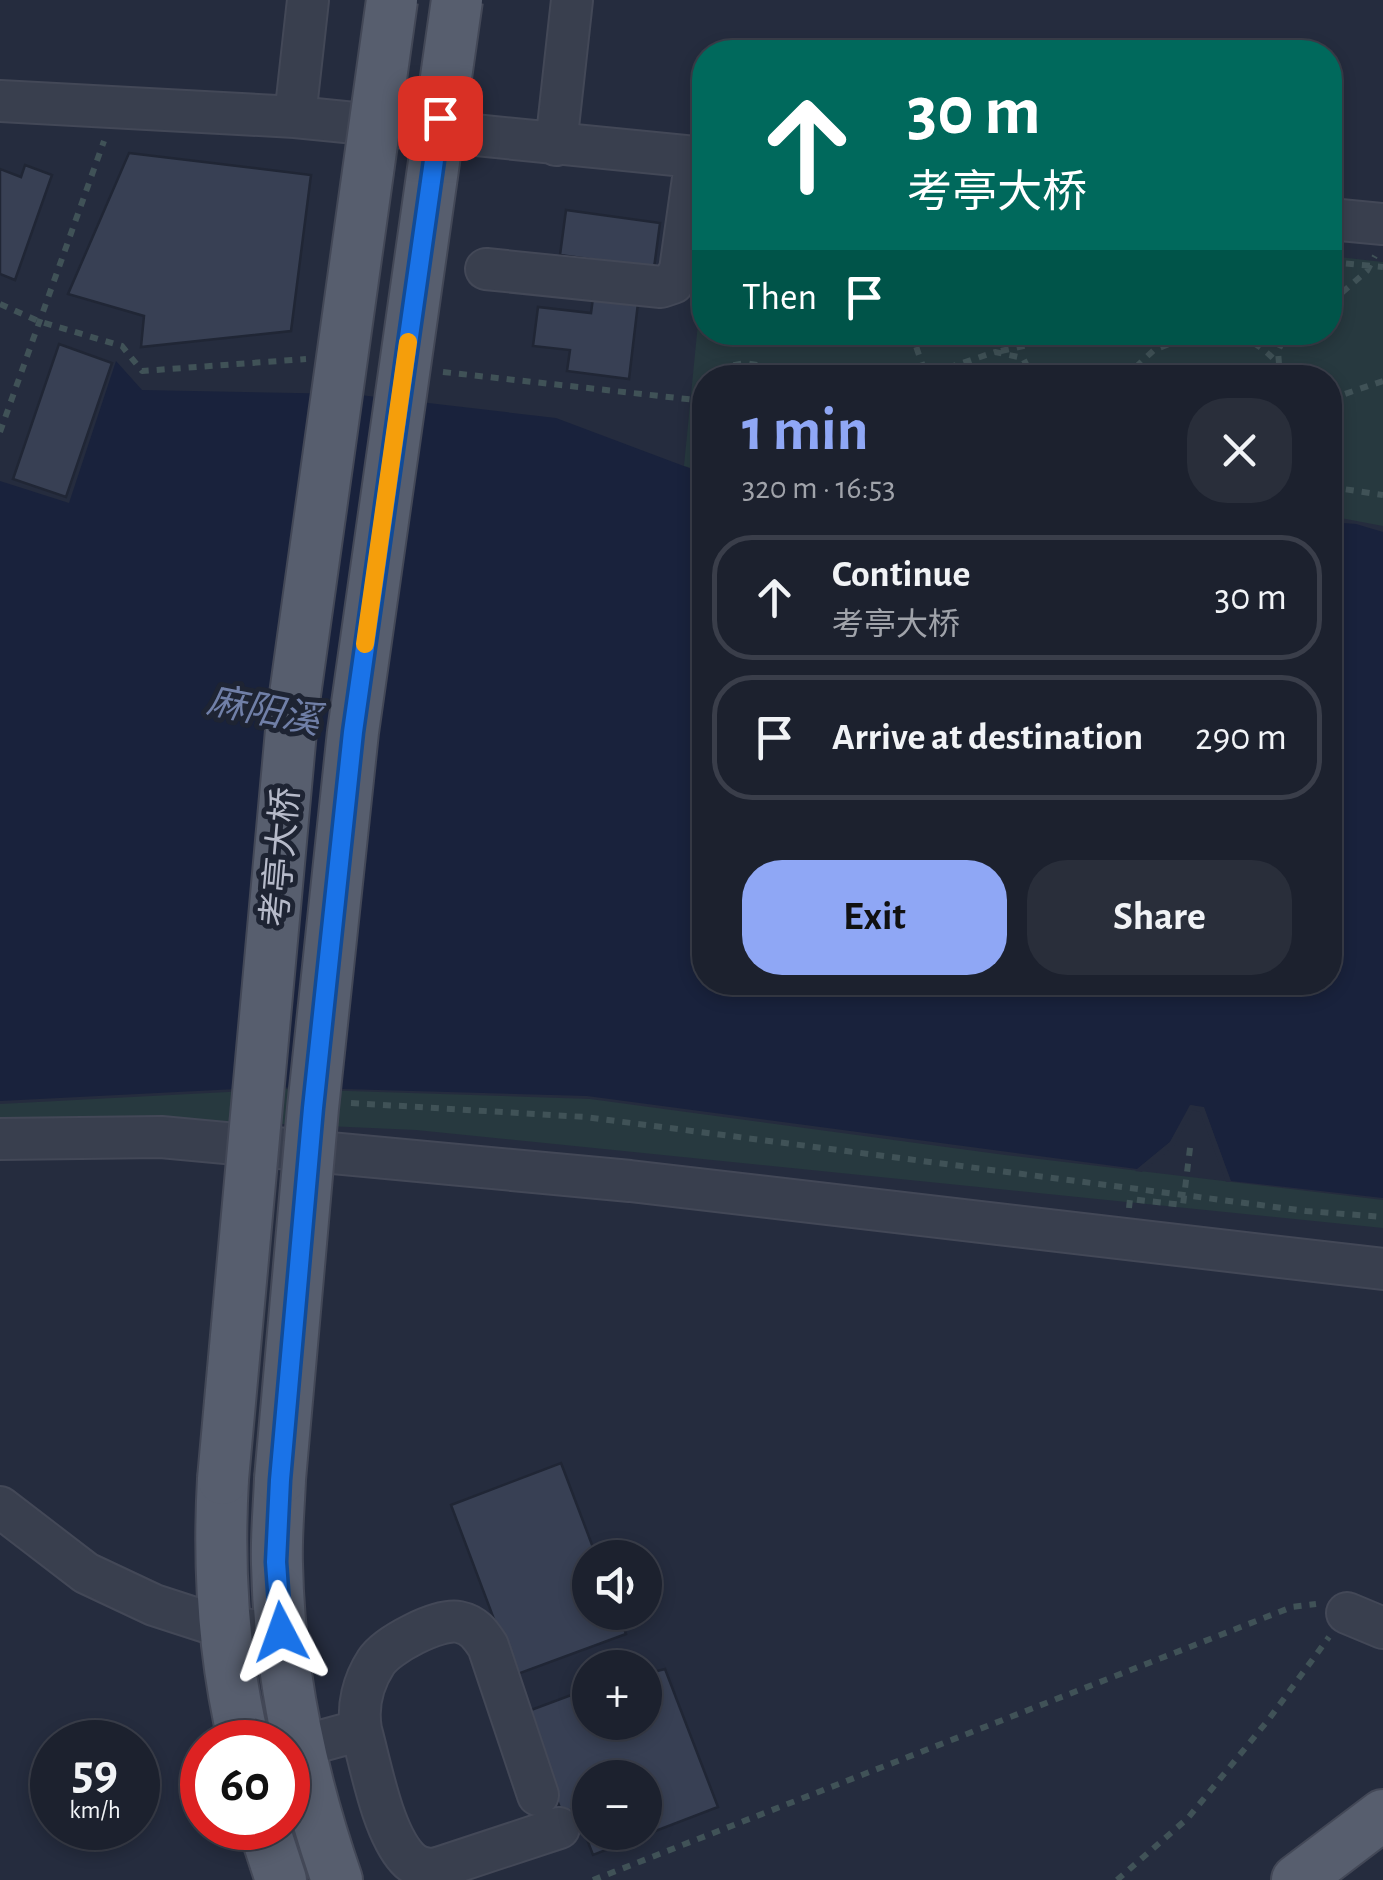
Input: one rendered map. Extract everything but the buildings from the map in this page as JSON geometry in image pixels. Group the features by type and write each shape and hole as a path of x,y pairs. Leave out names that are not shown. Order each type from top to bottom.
{"main road":[{"name":"考亭大桥","path":"240,1720 225,1628 219,1560 223,1479 293,709 392,0"},
{"name":"考亭大桥","path":"295,1720 281,1632 276,1562 313,1108 353,732 457,0"},
{"name":"考亭大桥","path":"310,1786 337,1880"},
{"path":"1297,1880 1383,1815"},
{"path":"271,1850 280,1880"}],"street":[{"path":"295,117 308,0"},
{"path":"556,145 572,0"},
{"path":"0,101 295,117 692,156"},
{"path":"486,269 661,287 674,283 692,205"},
{"path":"1342,220 1383,224"},
{"path":"0,1139 162,1137 611,1179 1383,1269"},
{"path":"0,1507 86,1573 154,1605 225,1628 281,1632"},
{"path":"457,1622 477,1630 488,1646 548,1811 436,1869 422,1868 408,1860 392,1830 361,1730 361,1697 378,1658 421,1631 457,1622"},
{"path":"310,1744 361,1730"}],"path":[{"path":"0,432 117,107"},
{"path":"1342,292 1370,266 1383,242"},
{"path":"1342,263 1383,268"},
{"path":"0,304 38,321 122,346"},
{"path":"955,365 1027,345"},
{"path":"1138,365 1154,350 1166,345"},
{"path":"1263,345 1279,364"},
{"path":"1279,364 1281,345"},
{"path":"995,352 1022,358 1026,365"},
{"path":"512,378 692,399"},
{"path":"1342,395 1383,381"},
{"path":"1342,489 1383,495"},
{"path":"343,1103 585,1117 1383,1217"},
{"path":"1130,1199 1184,1205 1190,1140"},
{"path":"593,1880 1292,1607 1322,1604 1365,1621 1269,1719 1188,1818 1118,1880"}],"shaded area":[{"path":"1342,257 1383,262 1383,526 1342,518 1342,365 694,365 696,345 1342,345"},
{"path":"692,384 692,468 684,466"},
{"path":"287,1089 590,1099 1005,1155 1383,1200 1383,1228 416,1130 235,1122 0,1126 0,1104"}],"water":[{"name":"麻阳溪","path":"116,361 142,390 351,394 556,418 692,469 692,995 1342,995 1342,523 1383,532 1383,1198 1231,1181 1204,1108 1191,1105 1170,1142 1137,1169 587,1096 274,1087 0,1101 0,481 69,503"}],"pier":[{"path":"1190,1105 1204,1107 1231,1182 1226,1182 1200,1112 1193,1110 1174,1146 1142,1172 1135,1171 1170,1142"}],"slow traffic":[{"path":"365,644 408,342"}],"route":[{"path":"281,1632 276,1562 280,1480 313,1108 353,732 440,118"}]}
